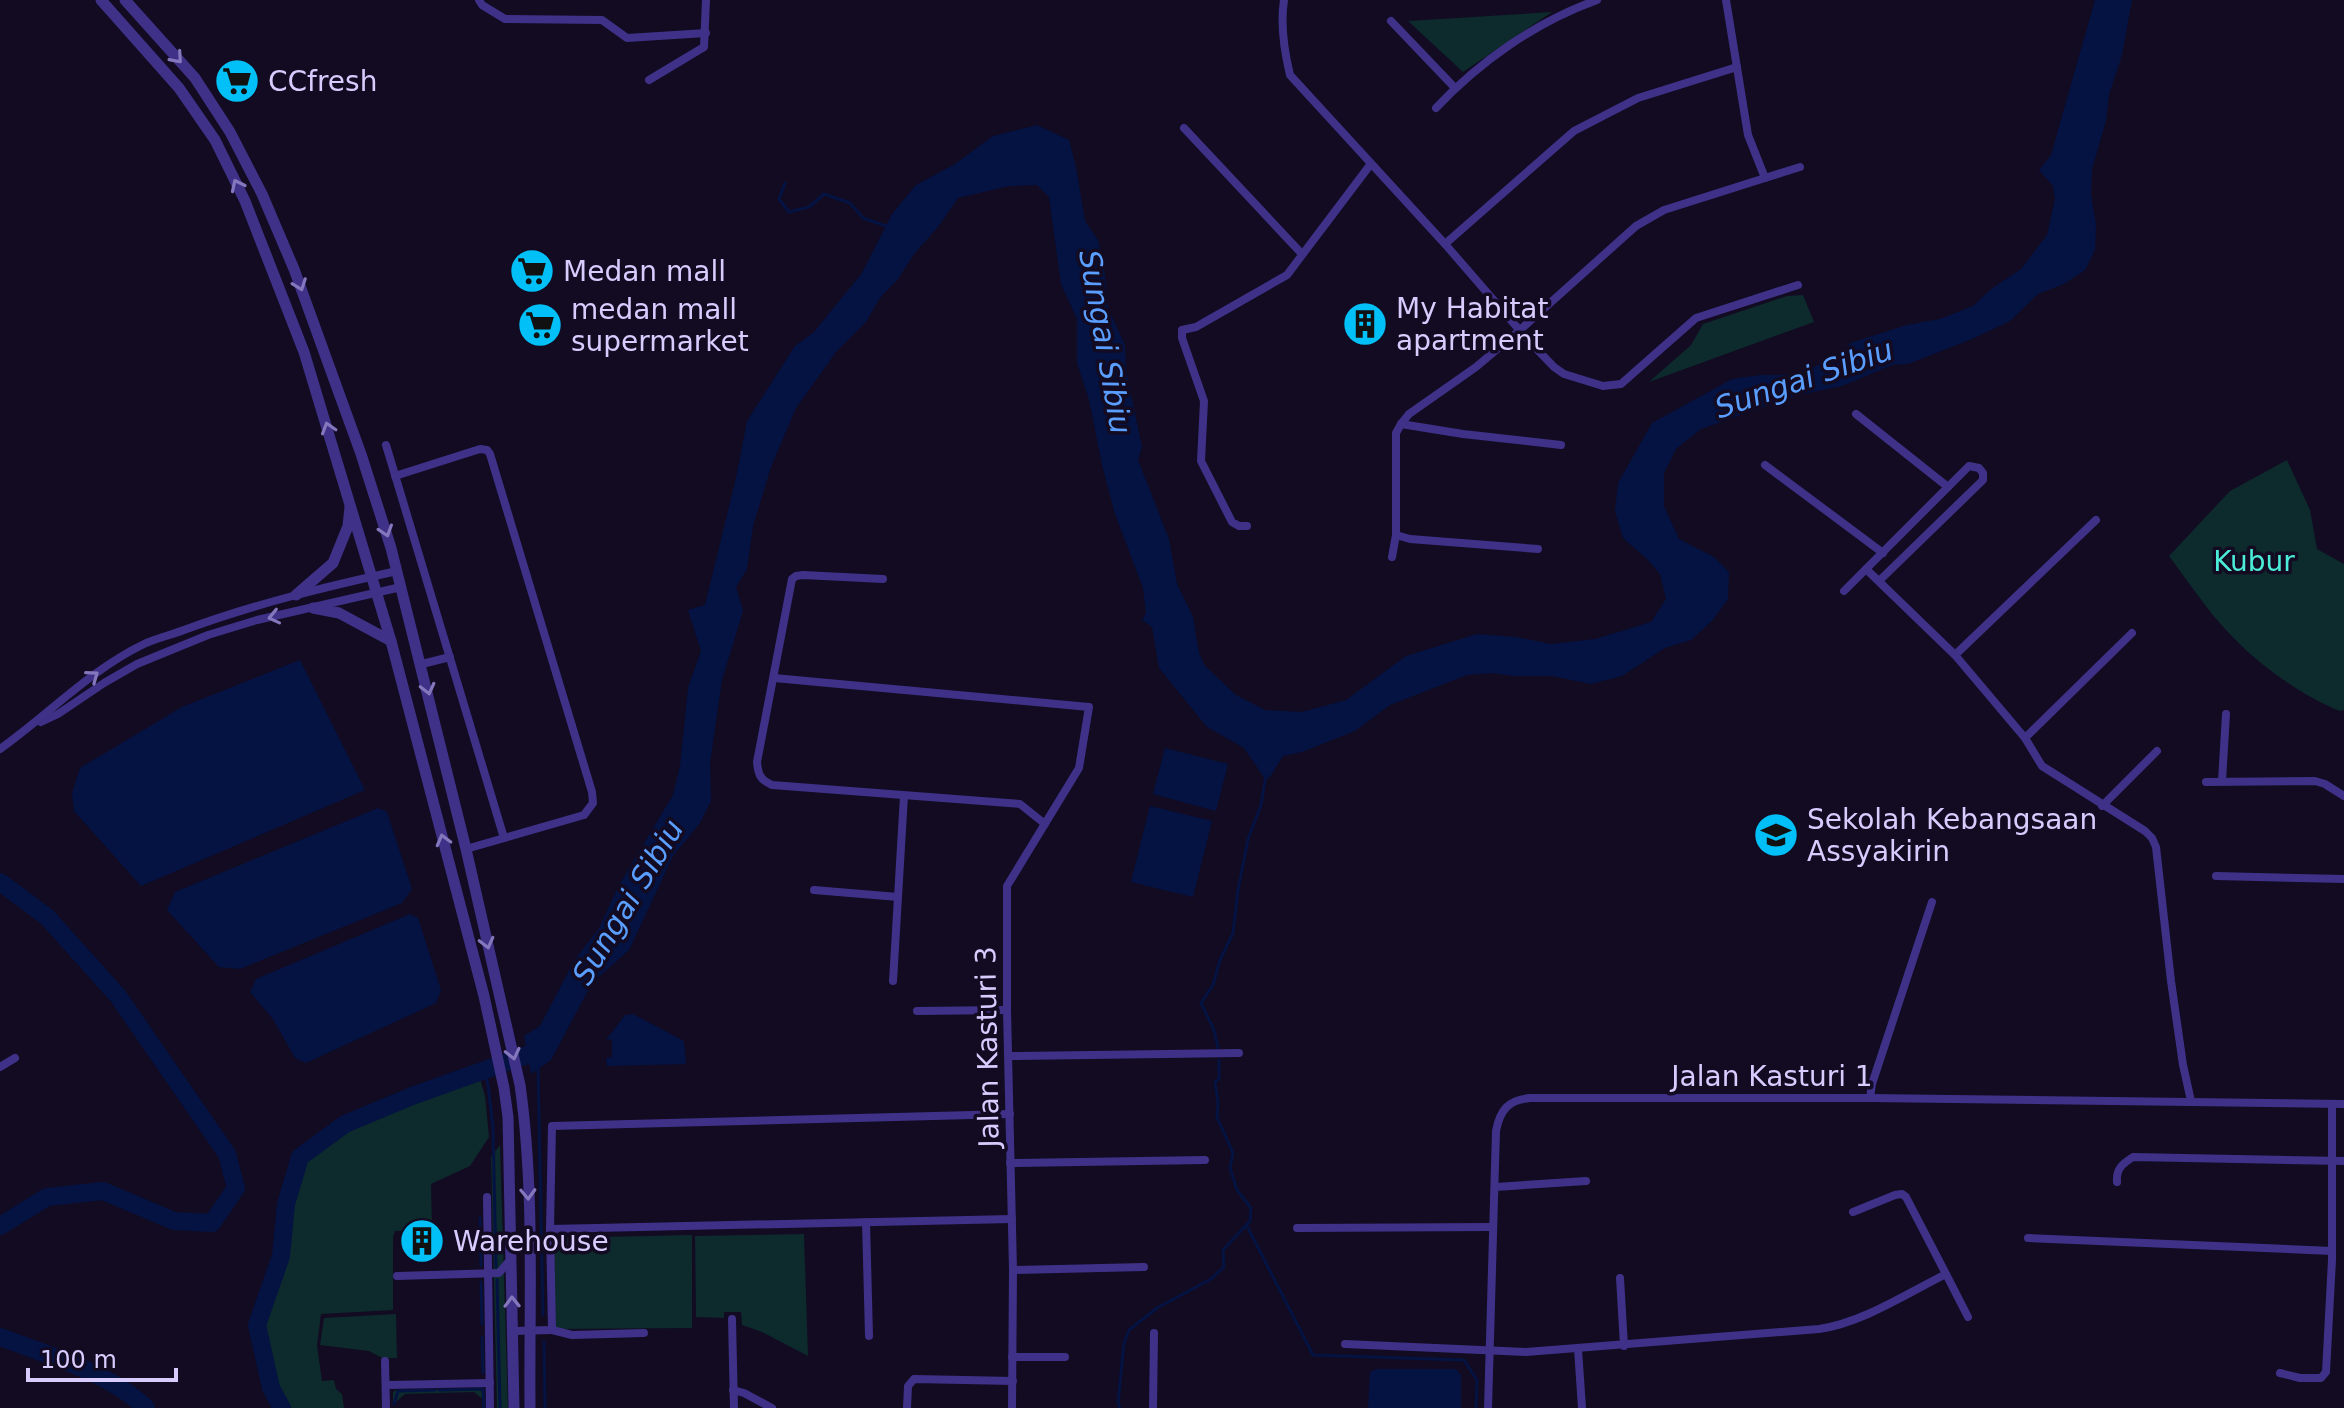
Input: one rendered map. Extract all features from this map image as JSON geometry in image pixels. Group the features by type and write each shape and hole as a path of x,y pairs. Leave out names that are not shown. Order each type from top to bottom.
{"street":[{"path":"101,0 179,88 215,140 245,201 304,352 377,591 484,996 504,1088 508,1117 514,1408"},
{"path":"125,0 195,78 230,132 262,194 294,269 361,454 397,571 466,849 525,1116 530,1408"},
{"path":"479,0 505,19 602,20 627,38 706,33"},
{"path":"649,80 704,47 706,0"},
{"path":"1284,0 1284,48 1290,75 1520,330 1564,374 1603,386 1621,384 1696,318 1798,285"},
{"path":"1436,108 1455,88 1511,42 1597,0"},
{"path":"1726,0 1748,135 1765,178"},
{"path":"1391,21 1455,88"},
{"path":"1445,244 1574,131 1638,98 1737,67"},
{"path":"1184,128 1302,254"},
{"path":"1247,526 1232,522 1201,461 1204,401 1182,330 1196,327 1287,275 1370,165"},
{"path":"1392,557 1396,535 1396,433 1409,414 1476,367 1636,226 1664,210 1800,167"},
{"path":"1856,414 1948,487"},
{"path":"1401,424 1561,445"},
{"path":"386,445 504,838"},
{"path":"395,476 480,449 490,454 588,777 593,803 584,815 466,849"},
{"path":"1765,465 1883,553"},
{"path":"1844,591 1969,466 1979,468 1983,480 1879,581"},
{"path":"296,595 333,563 348,526 351,503"},
{"path":"1955,655 2096,520"},
{"path":"1396,535 1410,539 1538,549"},
{"path":"1866,569 1955,655 2025,738 2038,762 2047,771 2152,838 2156,847 2171,981 2191,1101"},
{"path":"33,726 53,706 99,671 144,644 222,616 397,571"},
{"path":"883,579 803,575 792,579 757,762 758,774 763,781 772,785 1020,804 1045,824"},
{"path":"0,749 104,683 168,650 257,620 401,587"},
{"path":"313,608 339,613 391,641"},
{"path":"2025,738 2132,633"},
{"path":"422,664 450,657"},
{"name":"Jalan Kasturi 3","path":"774,678 1089,707 1079,768 1008,882 1012,1408"},
{"path":"2222,781 2226,714"},
{"path":"2102,806 2157,751"},
{"path":"2206,782 2315,781 2344,796"},
{"path":"893,981 904,796"},
{"path":"2216,876 2344,879"},
{"path":"814,890 898,897"},
{"path":"1870,1098 1932,902"},
{"path":"917,1011 1007,1010"},
{"path":"1009,1056 1239,1053"},
{"path":"0,1067 15,1058"},
{"name":"Jalan Kasturi 1","path":"1488,1408 1498,1117 1506,1106 1521,1099 1870,1098 2344,1104"},
{"path":"2280,1373 2311,1378 2325,1376 2332,1256 2332,1104"},
{"path":"552,1330 551,1129 555,1125 1010,1114"},
{"path":"2117,1182 2116,1172 2133,1157 2344,1161"},
{"path":"1010,1163 1205,1160"},
{"path":"1495,1187 1586,1181"},
{"path":"1853,1212 1895,1195 1906,1197 1968,1317"},
{"path":"487,1197 490,1408"},
{"path":"550,1229 1012,1219"},
{"path":"866,1222 869,1336"},
{"path":"1297,1228 1493,1227"},
{"path":"2028,1238 2332,1256 2344,1260"},
{"path":"397,1276 488,1274 504,1270 512,1257"},
{"path":"1013,1270 1144,1267"},
{"path":"1345,1344 1526,1352 1837,1327 1946,1274"},
{"path":"1620,1278 1624,1346"},
{"path":"732,1319 734,1408"},
{"path":"513,1331 552,1330 572,1335 644,1333"},
{"path":"1153,1408 1154,1333"},
{"path":"1578,1349 1582,1408"},
{"path":"1012,1357 1065,1357"},
{"path":"385,1361 386,1408"},
{"path":"907,1408 908,1386 914,1379 1013,1381"},
{"path":"387,1385 490,1383"},
{"path":"733,1390 772,1408"}],"green space":[{"path":"1552,12 1463,72 1408,21"},
{"path":"1803,295 1814,322 1649,382 1691,345 1703,324 1787,296"},
{"name":"Kubur","path":"2287,460 2310,510 2317,549 2344,564 2344,710 2340,711 2293,687 2250,654 2203,603 2169,556 2230,491"},
{"path":"479,1075 485,1096 489,1137 470,1166 431,1184 432,1229 395,1231 393,1310 321,1314 317,1346 322,1381 334,1380 336,1389 342,1394 344,1408 286,1408 277,1388 261,1327 284,1261 290,1207 306,1160 345,1130"},
{"path":"500,1145 508,1408 497,1408 491,1157"},
{"path":"804,1234 808,1356 742,1325 741,1312 724,1312 724,1318 696,1317 695,1236"},
{"path":"692,1235 692,1328 555,1329 554,1238"},
{"path":"396,1314 397,1358 382,1358 369,1351 320,1345 324,1318"},
{"path":"478,1389 483,1392 484,1400 474,1392 405,1394 393,1402 393,1392 396,1390"}],"water":[{"path":"2095,0 2132,0 2122,55 2092,169 2095,250 2085,270 2064,284 2038,294 2010,321 1972,339 1908,364 1892,365 1842,386 1798,395 1701,429 1676,449 1664,473 1664,506 1679,539 1714,557 1729,572 1728,599 1712,621 1691,640 1665,648 1622,676 1591,684 1552,676 1467,675 1390,705 1355,731 1302,752 1283,756 1270,777 1265,779 1244,748 1207,727 1159,668 1152,627 1142,620 1146,613 1143,588 1115,514 1089,400 1077,363 1077,319 1061,284 1049,197 1037,185 1009,186 958,198 898,279 880,298 866,322 836,352 796,408 771,467 753,526 747,569 736,587 743,611 722,680 710,763 711,801 700,823 673,856 629,950 592,983 551,1060 531,1074 524,1036 540,1026 574,961 599,928 619,885 673,795 680,766 688,688 701,651 688,610 705,605 747,421 795,346 814,332 862,273 892,214 916,185 955,164 993,136 1037,125 1069,140 1085,221 1098,240 1108,308 1125,345 1126,371 1142,447 1138,460 1169,539 1177,584 1193,617 1199,653 1205,666 1236,695 1265,710 1302,712 1346,700 1406,656 1477,634 1551,644 1595,639 1651,622 1666,599 1660,574 1623,538 1615,511 1618,483 1652,423 1732,379 1802,375 1822,362 1838,364 1850,343 1907,325 1940,319 1973,306 1991,289 2021,269 2047,235 2055,199 2053,186 2039,170 2051,155"},
{"path":"300,660 365,790 141,886 74,811 72,793 80,768 182,707"},
{"path":"1165,748 1228,764 1216,811 1153,794"},
{"path":"1150,806 1212,821 1193,897 1131,882"},
{"path":"378,808 387,812 412,889 402,903 240,969 219,967 167,910 175,892"},
{"path":"410,914 418,918 441,990 436,1003 306,1063 295,1058 273,1019 250,992 256,979"},
{"path":"633,1014 684,1041 686,1064 607,1066 606,1058 612,1057 612,1039 606,1040 625,1015"},
{"path":"1376,1369 1456,1369 1461,1375 1461,1408 1368,1408 1370,1372"}],"waterway":[{"path":"785,183 779,199 789,212 809,207 824,194 850,203 863,218 889,227"},
{"path":"1218,1048 1214,1030 1201,1003 1213,985 1220,960 1233,933 1248,839 1261,805 1266,775"},
{"name":"Sungai Sibiu","path":"0,882 47,917 118,996 227,1154 236,1188 212,1223 174,1221 103,1191 47,1197 0,1226"},
{"name":"Sungai Sibiu","path":"282,1408 271,1388 257,1325 281,1256 286,1204 300,1157 345,1124 412,1096 538,1051 545,1039"},
{"path":"1120,1408 1124,1343 1129,1330 1157,1308 1211,1279 1224,1267 1223,1250 1250,1221 1251,1208 1237,1190 1230,1168 1233,1153 1217,1117 1215,1082 1219,1079 1219,1060"},
{"path":"538,1067 543,1315"},
{"path":"484,1070 493,1127 496,1267"},
{"path":"480,1218 481,1266"},
{"path":"1247,1226 1313,1355 1464,1360 1477,1380 1476,1408"},
{"path":"497,1280 500,1408"},
{"path":"481,1282 482,1324"},
{"name":"Sungai Sibiu","path":"0,1337 96,1374 146,1408"},
{"path":"482,1337 483,1373"},
{"path":"544,1342 545,1408"},
{"path":"439,1390 483,1389 484,1408"},
{"path":"394,1404 398,1391 435,1390"}],"place":[{"name":"CCfresh","path":"237,81"},
{"name":"Medan mall","path":"532,271"},
{"name":"My Habitat apartment","path":"1365,324"},
{"name":"medan mall supermarket","path":"540,325"},
{"name":"Sekolah Kebangsaan Assyakirin","path":"1776,835"},
{"name":"Warehouse","path":"422,1241"}]}
